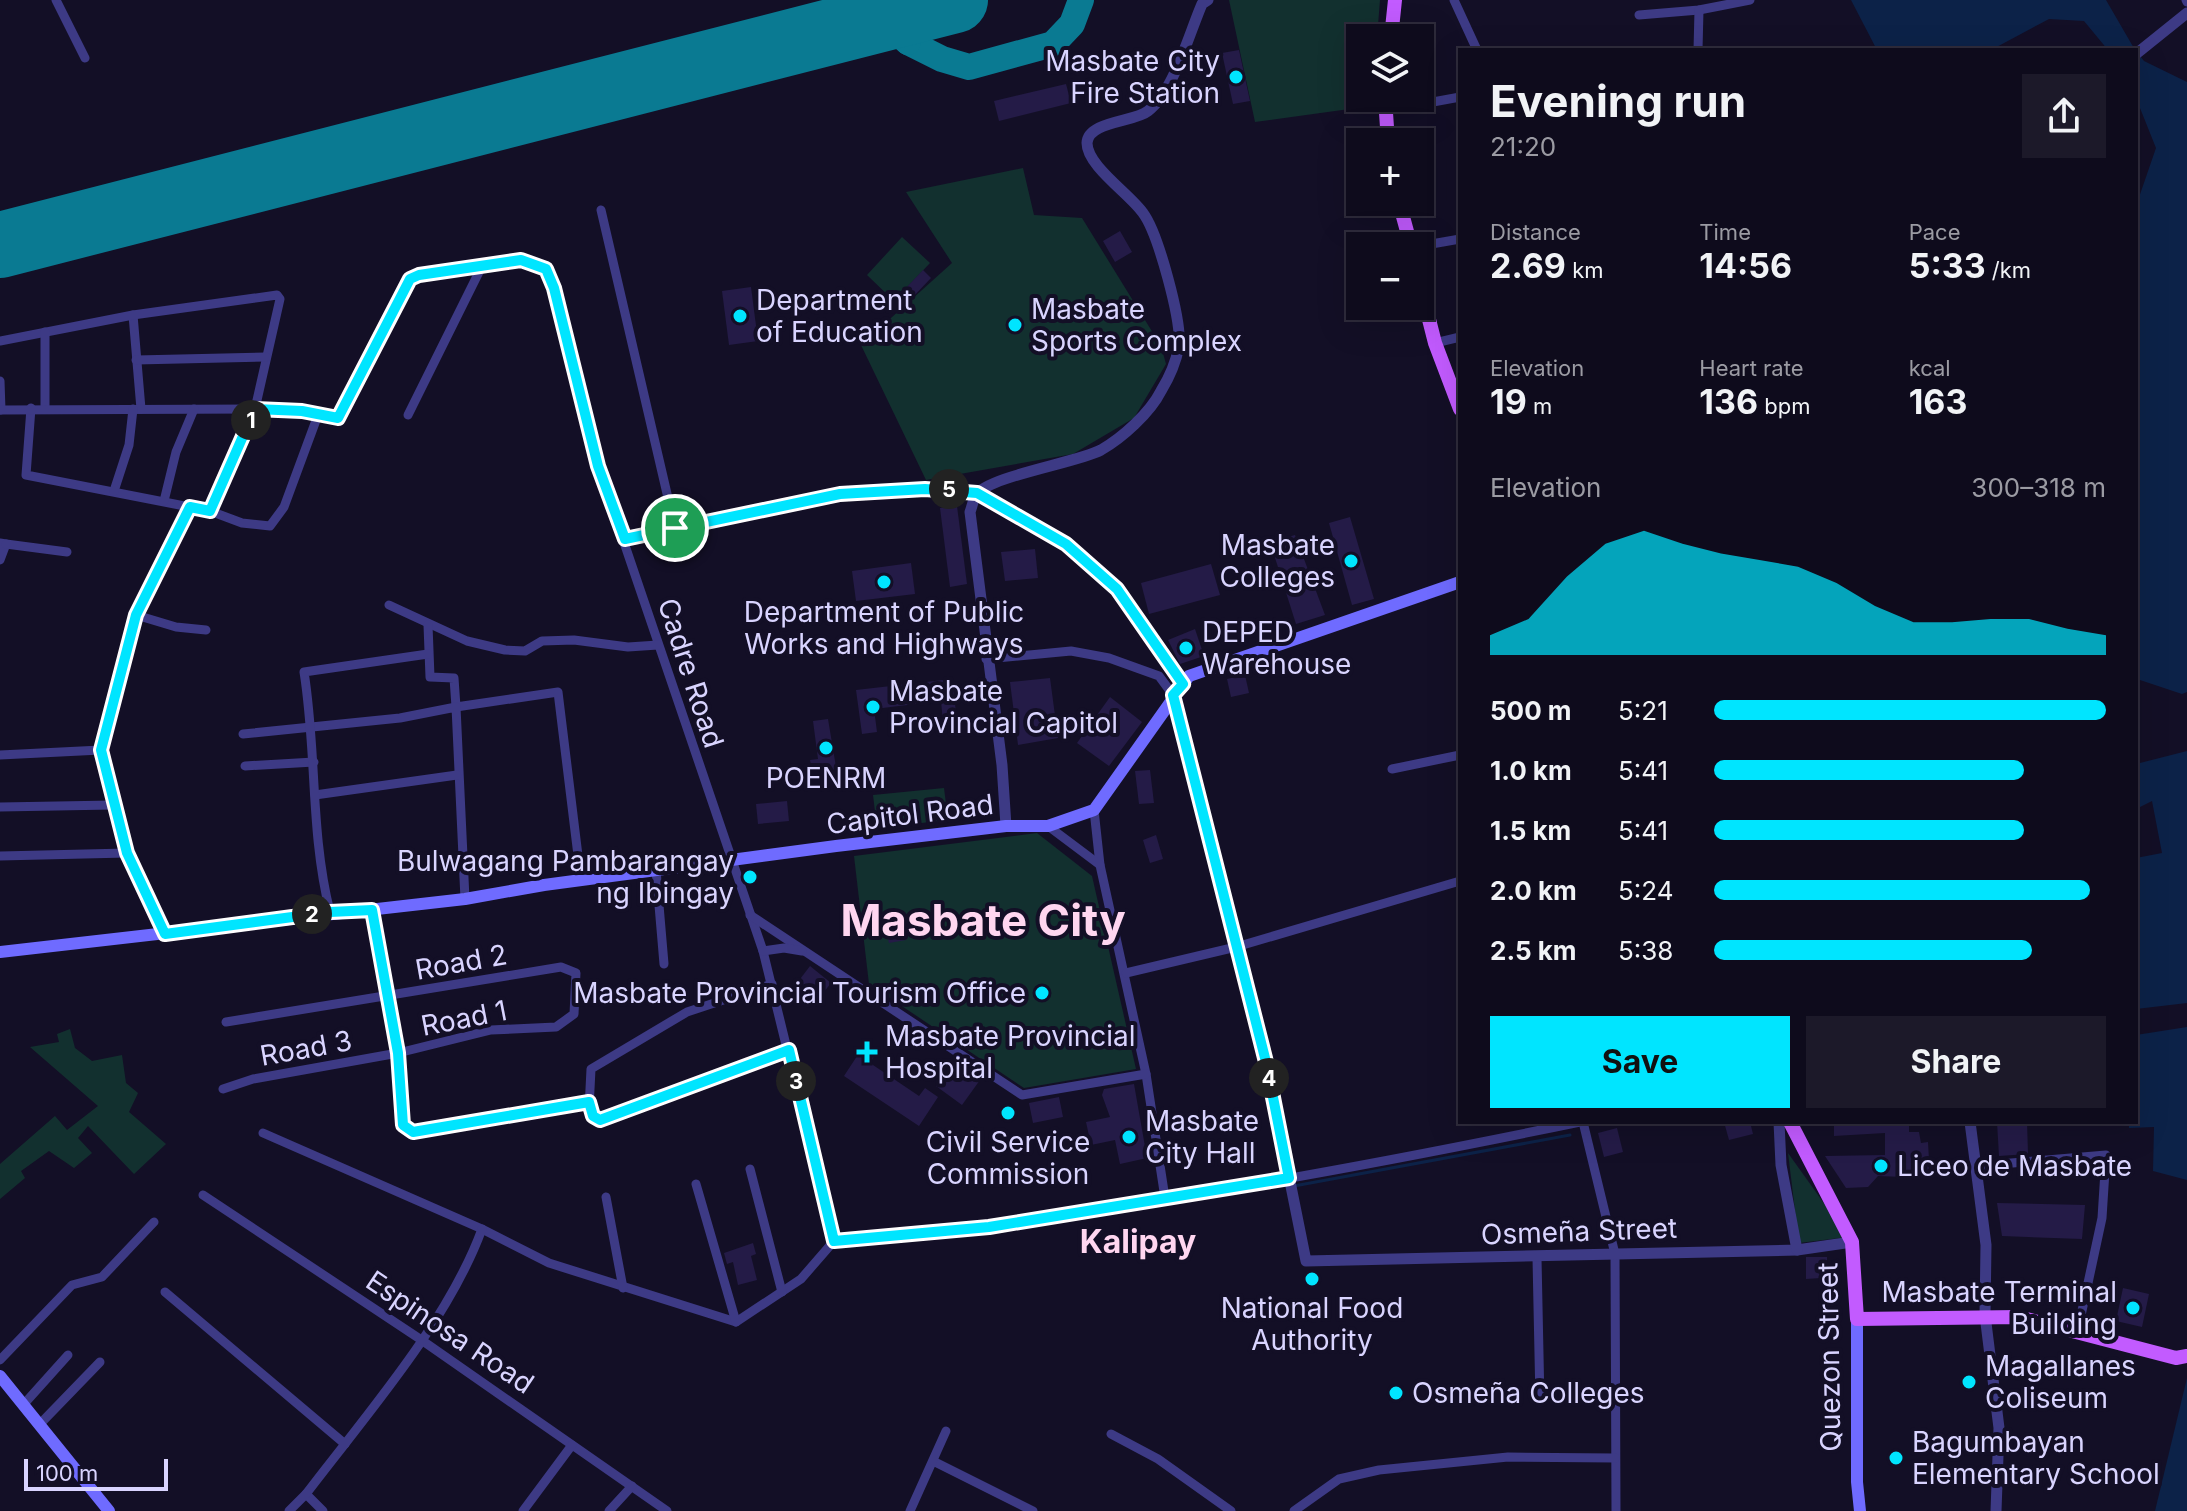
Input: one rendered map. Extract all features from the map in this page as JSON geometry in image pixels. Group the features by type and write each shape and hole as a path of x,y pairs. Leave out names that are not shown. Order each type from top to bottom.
{"main road":[{"path":"1392,24 1395,0"},
{"path":"1429,320 1458,404"},
{"path":"1094,810 1189,676 1458,584"},
{"name":"Capitol Road","path":"0,952 465,899 581,880 1006,826 1048,826 1094,810"},
{"name":"Quezon Street","path":"1791,1124 1852,1242 1857,1319 1857,1482 1860,1511"},
{"path":"1857,1319 1985,1315 2019,1317 2183,1354"},
{"path":"0,1376 109,1511"}],"street":[{"path":"56,0 85,58"},
{"path":"1006,826 1002,765 986,659 970,512 977,493 994,484 1100,450 1129,428 1160,395 1179,344 1167,276 1144,214 1094,162 1087,146 1088,137 1097,129 1145,114 1159,102 1202,4 1208,0"},
{"path":"1454,0 1476,48"},
{"path":"1639,15 1699,10 1750,0"},
{"path":"1698,48 1699,10"},
{"path":"2138,53 2187,13"},
{"path":"1434,99 1458,97"},
{"path":"601,210 625,327 675,528"},
{"path":"1434,244 1458,239"},
{"name":"Cadre Road","path":"482,266 521,260 546,269 554,288 598,466 763,951 834,1241"},
{"path":"408,415 482,266"},
{"path":"0,381 1,410 255,409 338,418 410,279 482,266"},
{"path":"0,341 133,315 277,295 280,299 255,409 210,511"},
{"path":"114,491 137,409 133,315"},
{"path":"45,332 45,409"},
{"path":"1435,343 1458,337"},
{"path":"136,360 266,357"},
{"path":"31,408 26,475 210,511 242,523 270,526 284,507 318,415"},
{"path":"164,501 176,452 194,409"},
{"path":"625,539 840,494 925,489 977,493 1066,544 1117,589 1183,684"},
{"path":"165,934 127,853 101,750 136,615 190,507"},
{"path":"0,560 3,544 67,552"},
{"path":"389,605 467,641 505,650 525,651 542,641 574,640 628,647 658,645"},
{"path":"136,615 176,627 206,630"},
{"path":"428,625 430,677 454,678 465,899"},
{"path":"986,659 1071,651 1109,658 1159,676 1173,695 1266,1062 1289,1178"},
{"path":"330,912 315,841 312,725 304,672 428,654"},
{"path":"1159,676 1172,667"},
{"path":"243,734 400,718 558,692 581,880"},
{"path":"0,755 101,750"},
{"path":"1392,769 1458,755"},
{"path":"245,766 314,762"},
{"path":"315,795 457,775"},
{"path":"0,807 113,805"},
{"path":"1094,810 1100,865 1146,1074 1165,1198"},
{"path":"1048,826 1100,865"},
{"path":"0,856 127,853"},
{"path":"656,870 664,964"},
{"path":"1126,973 1236,947 1458,882"},
{"name":"Road 1","path":"372,910 398,1053 491,1030 556,1027 566,1023 574,1014 576,973 561,967"},
{"path":"750,915 1022,1095 1146,1074"},
{"path":"763,951 784,948 806,952"},
{"name":"Road 2","path":"226,1022 561,967"},
{"path":"772,984 687,1012 591,1069 589,1102 593,1116 600,1120 789,1050"},
{"path":"398,1053 403,1125 413,1132 589,1102"},
{"name":"Road 3","path":"223,1089 253,1079 398,1053"},
{"path":"263,1133 482,1229 549,1263 736,1322 801,1279 834,1241 989,1227 1358,1168 1571,1124"},
{"path":"1582,1124 1615,1254 1616,1511"},
{"path":"1779,1124 1781,1165 1797,1250"},
{"path":"1970,1124 1986,1245 1985,1315 1999,1428 1996,1511"},
{"path":"1977,1166 2106,1155 2102,1218 2075,1329"},
{"path":"750,1169 782,1292"},
{"name":"Osmeña Street","path":"1289,1178 1306,1261 1797,1250 1852,1242"},
{"path":"696,1184 736,1322"},
{"name":"Espinosa Road","path":"203,1195 420,1339 667,1511"},
{"path":"606,1197 623,1288"},
{"path":"0,1360 72,1285 102,1277 154,1222"},
{"path":"289,1511 345,1444 420,1339 464,1270 482,1229"},
{"path":"1537,1258 1540,1402"},
{"path":"165,1292 345,1444"},
{"path":"24,1404 68,1355"},
{"path":"40,1424 100,1362"},
{"path":"910,1511 935,1462 946,1431"},
{"path":"1111,1434 1158,1459 1231,1511"},
{"path":"523,1511 572,1445"},
{"path":"1294,1511 1339,1479 1379,1470 1508,1457 1615,1458"},
{"path":"935,1462 1033,1511"},
{"path":"609,1511 632,1486"},
{"path":"306,1494 323,1511"}],"green space":[{"path":"1229,0 1380,0 1378,24 1346,24 1346,109 1255,122"},
{"name":"Masbate Sports Complex","path":"1023,168 1034,215 1082,218 1161,346 1166,364 1134,418 1073,454 926,480 861,345 952,263 906,192"},
{"path":"902,237 930,263 894,301 867,275"},
{"path":"944,788 948,820 877,828 873,795"},
{"path":"1037,833 1092,876 1136,1069 1024,1088 869,984 854,856"},
{"path":"70,1029 75,1048 92,1061 122,1055 126,1083 138,1093 129,1112 166,1144 134,1174 88,1126 78,1138 92,1153 74,1168 49,1151 21,1171 25,1178 0,1199 0,1164 55,1116 67,1130 98,1106 30,1047 59,1042 57,1034"},
{"path":"1788,1153 1848,1237 1799,1243"}],"water":[{"path":"1851,0 2106,0 2134,48 2106,48 2084,21 2049,19 1995,48 1876,48"},
{"path":"2138,54 2144,61 2187,82 2187,692 2182,694 2138,678 2138,200 2156,148 2138,103"},
{"path":"2187,751 2187,1003 2138,1009 2138,858 2162,853 2152,801 2138,808 2138,763"},
{"path":"2187,1027 2187,1180 2153,1171 2154,1127 2129,1128 2129,1124 2138,1124 2138,1035"},
{"path":"2187,1378 2187,1511 2155,1511"}],"building":[{"name":"Masbate City Fire Station","path":"1239,50 1250,101 1233,104 1222,53"},
{"path":"1066,84 1071,103 999,121 994,101"},
{"path":"1120,231 1132,252 1115,262 1103,241"},
{"path":"923,270 931,278 912,298 904,290"},
{"name":"Department of Education","path":"751,287 758,341 729,345 722,291"},
{"path":"957,506 967,584 950,587 940,508"},
{"name":"Masbate Colleges","path":"1350,517 1374,599 1352,605 1329,523"},
{"path":"1295,535 1325,615 1296,624 1270,542"},
{"path":"1035,549 1038,578 1005,581 1001,552"},
{"name":"Department of Public Works and Highways","path":"911,563 915,594 856,601 852,571"},
{"path":"1211,564 1220,595 1149,614 1141,583"},
{"name":"DEPED Warehouse","path":"1195,629 1204,656 1180,664 1168,640"},
{"path":"1245,675 1249,693 1231,697 1227,679"},
{"path":"1050,678 1058,738 1018,745 1010,682"},
{"name":"Masbate Provincial Capitol","path":"952,679 957,721 943,722 941,701 874,709 877,732 862,734 856,690"},
{"path":"1110,697 1142,722 1109,766 1077,743"},
{"path":"828,719 837,773 813,776 810,760 818,759 813,721"},
{"path":"1150,770 1154,803 1139,804 1135,771"},
{"path":"787,801 789,821 758,824 756,804"},
{"path":"1156,835 1163,859 1150,863 1143,840"},
{"path":"901,911 906,940 889,943 882,914"},
{"path":"810,966 831,983 812,1007 791,991"},
{"name":"Masbate Provincial Hospital","path":"863,1047 875,1055 870,1063 919,1096 925,1088 938,1097 919,1126 844,1076"},
{"path":"954,1062 980,1080 962,1105 936,1086"},
{"path":"1134,1084 1147,1158 1120,1164 1115,1140 1091,1145 1086,1122 1110,1117 1102,1095 1104,1089"},
{"path":"1059,1097 1063,1117 1033,1123 1029,1103"},
{"path":"1725,1124 1750,1124 1753,1134 1729,1140"},
{"name":"Liceo de Masbate","path":"1834,1124 1909,1124 1909,1132 1919,1132 1921,1143 1928,1142 1930,1178 1878,1176 1868,1187 1846,1188 1825,1156 1885,1155 1885,1133 1834,1136"},
{"path":"1997,1124 2027,1124 2028,1154 1999,1156"},
{"path":"1617,1128 1623,1152 1604,1157 1598,1133"},
{"path":"1997,1203 2085,1205 2082,1239 2002,1236"},
{"path":"753,1243 756,1254 751,1256 757,1280 738,1285 733,1262 727,1264 724,1253"},
{"path":"1806,1257 1827,1257 1827,1272 1822,1272 1821,1278 1806,1279"},
{"name":"Masbate Terminal Building","path":"2123,1288 2149,1294 2142,1327 2116,1321"}],"waterway":[{"path":"1294,1186 1570,1135"}],"taxiway":[{"path":"881,19 908,42 942,59 969,67 1053,44 1072,24 1081,0"},
{"path":"908,42 906,28 913,11"}],"runway":[{"path":"0,245 955,0"}],"place":[{"name":"Masbate City Fire Station","path":"1236,77"},
{"name":"Department of Education","path":"740,316"},
{"name":"Masbate Sports Complex","path":"1015,325"},
{"name":"Masbate Colleges","path":"1351,561"},
{"name":"Department of Public Works and Highways","path":"884,582"},
{"name":"DEPED Warehouse","path":"1186,648"},
{"name":"Masbate Provincial Capitol","path":"873,707"},
{"name":"POENRM","path":"826,748"},
{"name":"Bulwagang Pambarangay ng Ibingay","path":"750,877"},
{"name":"Masbate Provincial Tourism Office","path":"1042,993"},
{"name":"Masbate Provincial Hospital","path":"867,1052"},
{"name":"Civil Service Commission","path":"1008,1113"},
{"name":"Masbate City Hall","path":"1129,1137"},
{"name":"Liceo de Masbate","path":"1881,1166"},
{"name":"National Food Authority","path":"1312,1279"},
{"name":"Masbate Terminal Building","path":"2133,1308"},
{"name":"Magallanes Coliseum","path":"1969,1382"},
{"name":"Osmeña Colleges","path":"1396,1393"},
{"name":"Bagumbayan Elementary School","path":"1896,1458"}],"district":[{"name":"Masbate City","path":"983,920"},
{"name":"Kalipay","path":"1138,1241"}],"route":[{"path":"521,260 546,269 554,288 598,466 625,539 675,528 840,494 963,489 1014,512 1066,544 1117,589 1183,684 1173,695 1266,1062 1289,1178 989,1227 834,1241 789,1050 600,1120 593,1116 589,1102 413,1132 403,1125 398,1053 372,910 330,912 165,934 127,853 101,750 136,615 190,507 210,511 255,409 302,411 338,418 410,279 419,275 521,260"}]}
